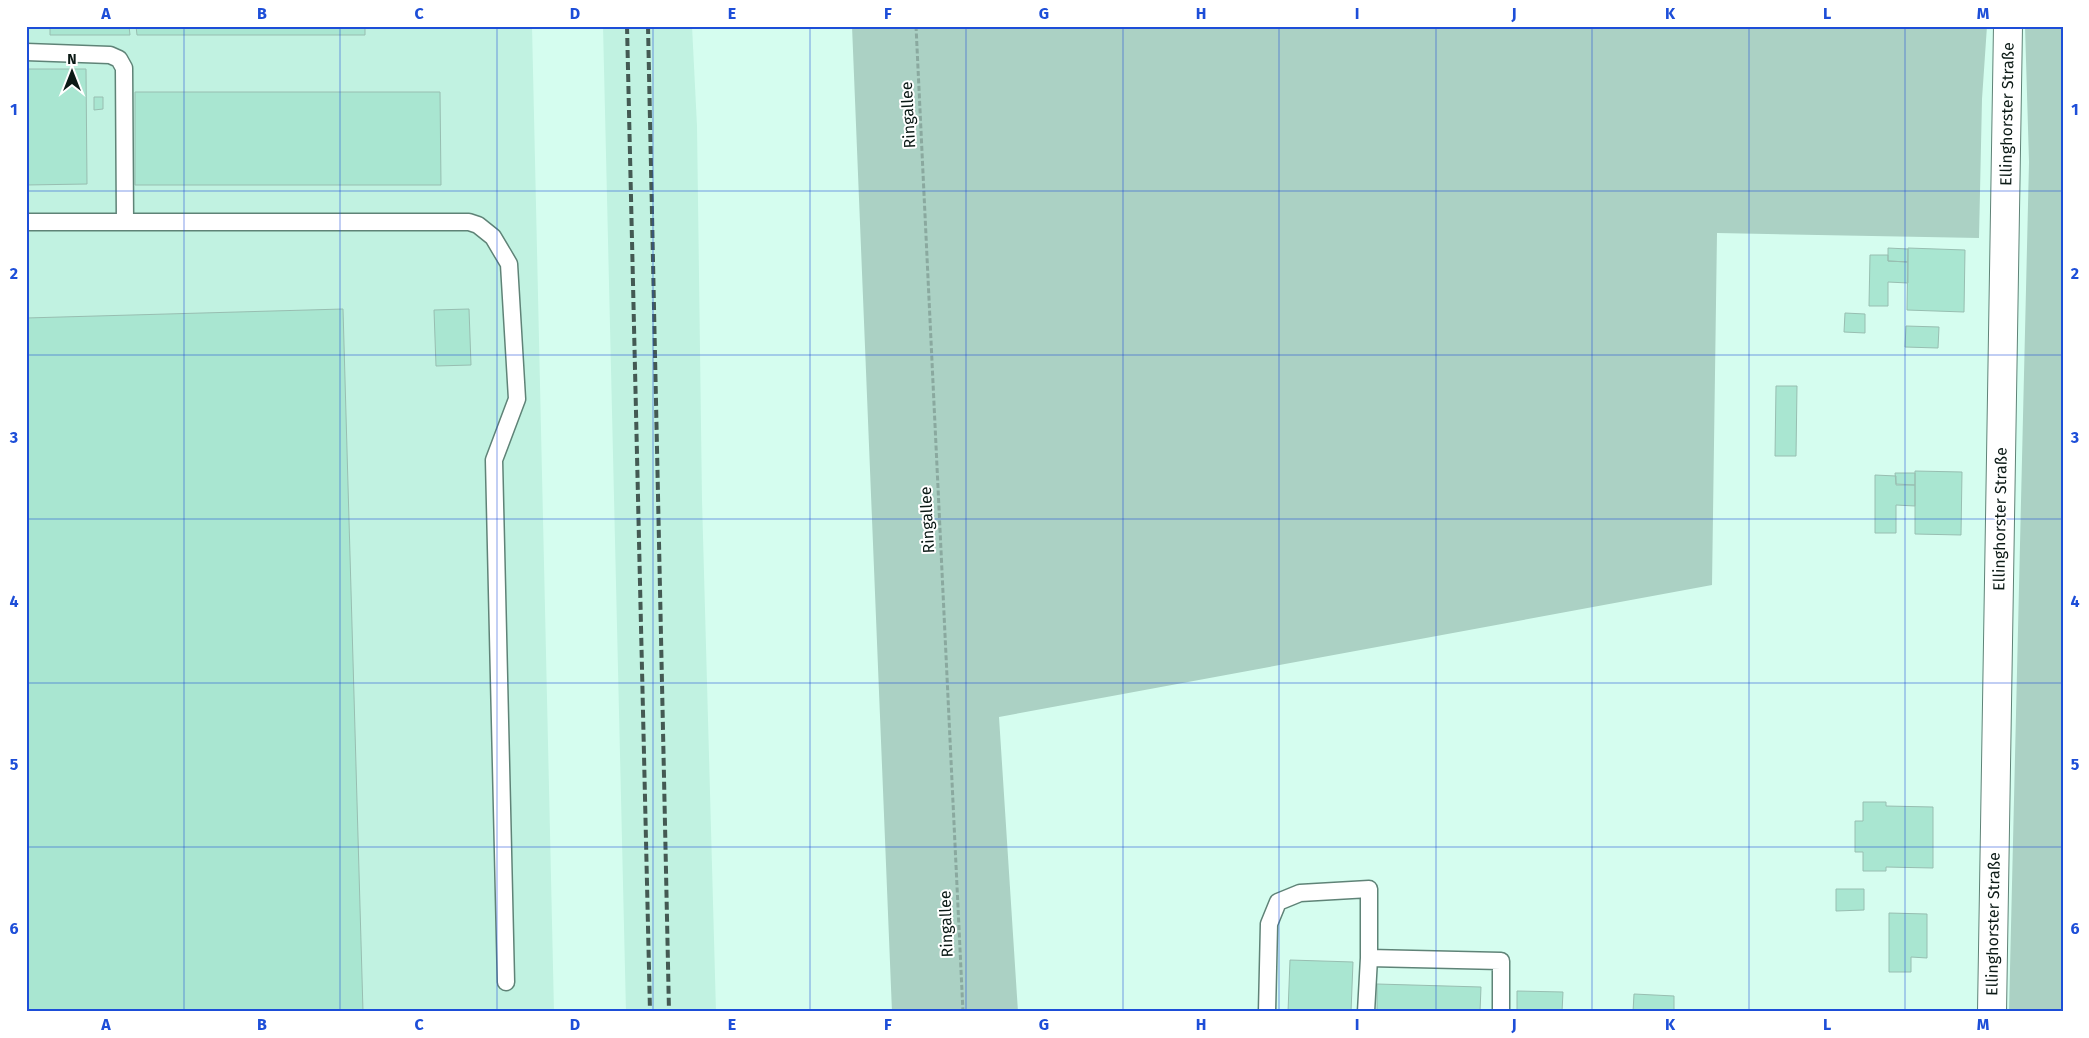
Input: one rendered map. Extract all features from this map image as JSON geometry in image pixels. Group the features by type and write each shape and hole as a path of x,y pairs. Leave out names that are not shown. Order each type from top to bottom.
{"street":[{"name":"Ellinghorster Straße","path":"1992,1012 2008,26"}],"lane":[{"path":"26,52 110,55 119,59 124,68 125,222"},
{"path":"26,222 469,222 478,225 493,236 509,264 517,399 494,460 506,982"},
{"path":"1267,1012 1269,924 1278,902 1300,893 1369,889 1369,958 1366,1012"},
{"path":"1369,958 1501,961 1501,1012"}],"path":[{"name":"Ringallee","path":"916,26 963,1012"}],"shaded area":[{"path":"26,26 532,26 554,1012 26,1012"},
{"path":"603,26 692,26 697,126 702,500 716,1012 626,1012"},
{"path":"852,26 1987,26 1982,99 1979,238 1717,233 1712,585 999,717 1018,1012 892,1012"},
{"path":"2025,26 2063,26 2063,1012 2009,1012 2029,162"}],"building":[{"path":"50,26 129,26 130,35 50,35"},
{"path":"136,26 365,26 365,35 137,35"},
{"path":"26,69 86,69 87,184 26,185"},
{"path":"135,92 440,92 441,185 135,185"},
{"path":"94,97 103,97 103,109 94,110"},
{"path":"1888,248 1908,249 1908,262 1888,261"},
{"path":"1908,248 1965,250 1964,312 1907,310"},
{"path":"1870,255 1888,255 1888,261 1908,262 1908,283 1888,282 1888,306 1869,306"},
{"path":"343,309 363,1012 26,1012 26,318"},
{"path":"469,309 471,365 436,366 434,310"},
{"path":"1845,313 1865,314 1865,333 1844,332"},
{"path":"1906,326 1939,327 1938,348 1905,347"},
{"path":"1776,386 1797,386 1796,456 1775,456"},
{"path":"1915,471 1962,472 1961,535 1915,534"},
{"path":"1895,473 1915,473 1915,485 1896,484"},
{"path":"1875,475 1896,476 1896,485 1915,485 1915,506 1896,505 1896,533 1875,533"},
{"path":"1863,802 1886,802 1886,806 1933,807 1933,868 1886,867 1886,871 1863,871 1863,852 1855,852 1855,821 1863,821"},
{"path":"1836,889 1864,889 1864,910 1836,911"},
{"path":"1889,913 1927,914 1927,958 1911,957 1911,972 1889,972"},
{"path":"1290,960 1353,962 1351,1012 1288,1012"},
{"path":"1377,984 1481,987 1480,1012 1377,1012"},
{"path":"1517,991 1563,992 1562,1012 1517,1012"},
{"path":"1634,994 1674,996 1674,1012 1633,1012"}],"railway":[{"path":"627,26 650,1012"},
{"path":"648,26 669,1012"}]}
